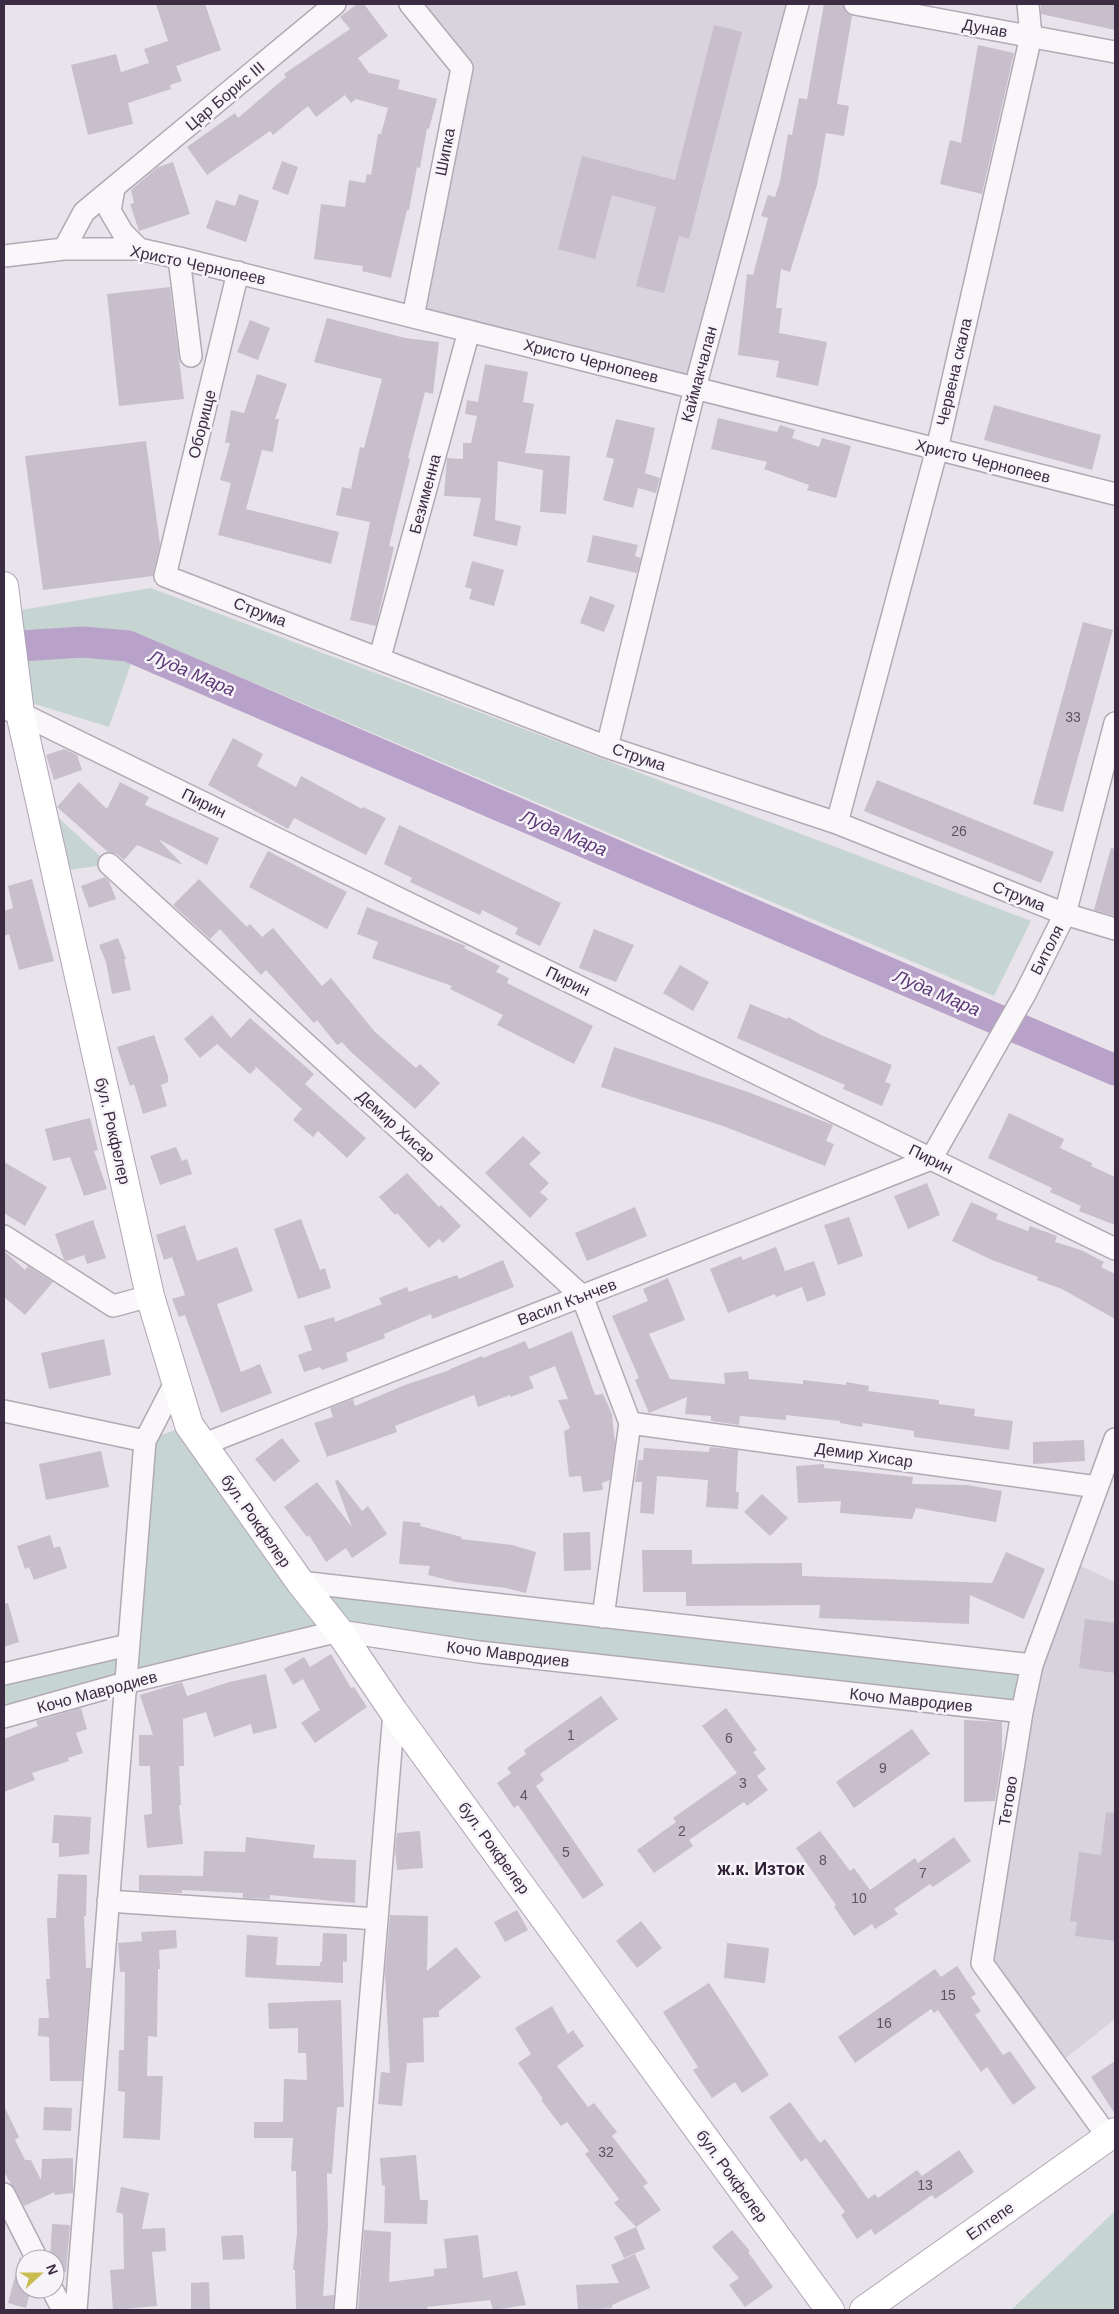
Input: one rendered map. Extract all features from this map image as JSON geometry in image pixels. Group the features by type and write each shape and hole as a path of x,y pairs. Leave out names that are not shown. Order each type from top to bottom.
{"main road":[{"name":"бул. Рокфелер","path":"5,592 12,711 150,1296 189,1425 300,1582 339,1631 394,1712 830,2310"},
{"name":"Елтепе","path":"864,2310 1111,2135"}],"street":[{"name":"Цар Борис III","path":"64,249 84,212 335,4"},
{"name":"Шипка","path":"410,4 462,68 413,316"},
{"name":"Каймакчалан","path":"607,747 695,388 798,4"},
{"name":"Дунав","path":"855,4 1115,52"},
{"name":"Червена скала","path":"837,823 937,449 1031,36 1028,4"},
{"path":"114,188 110,211 123,233 139,249"},
{"path":"4,256 64,249"},
{"name":"Христо Чернопеев","path":"64,249 139,249 179,258 1115,494"},
{"path":"179,258 191,356"},
{"name":"Оборище","path":"165,576 238,272"},
{"name":"Безименна","path":"380,658 469,331"},
{"name":"Струма","path":"165,576 607,747 837,823 1065,914 1115,929"},
{"name":"Пирин","path":"12,711 1115,1249"},
{"name":"Битоля","path":"932,1159 1025,994 1065,914 1115,723"},
{"name":"Демир Хисар","path":"109,864 582,1296 630,1423 603,1617"},
{"name":"Васил Кънчев","path":"202,1445 932,1159"},
{"path":"4,1236 113,1306 150,1296"},
{"path":"76,2310 128,1645 146,1441 176,1380"},
{"path":"4,1411 146,1441"},
{"name":"Демир Хисар","path":"630,1423 1097,1487"},
{"name":"Тетово","path":"1111,2135 982,1963 1022,1712 1032,1665 1115,1439"},
{"path":"300,1582 1032,1665"},
{"name":"Кочо Мавродиев","path":"4,1717 125,1683 339,1631 479,1652 1022,1712"},
{"path":"4,1674 128,1645"},
{"path":"344,2310 394,1712"},
{"path":"108,1901 377,1919"},
{"path":"4,2194 32,2249"}],"shaded area":[{"path":"410,4 798,4 695,388 413,317 462,68"},
{"path":"151,588 1031,921 994,996 141,635 109,727 28,702 21,610"},
{"path":"40,801 109,864 56,872"},
{"path":"189,1425 300,1582 1032,1665 1022,1712 339,1631 4,1717 4,1674 128,1645 145,1441"},
{"path":"1070,1561 1115,1582 1115,2019 1057,2065 982,1963 1022,1712"},
{"path":"1115,2211 1115,2310 1011,2310"}],"building":[{"path":"156,4 205,4 221,50 176,66 182,81 170,85 171,89 128,103 133,124 88,135 71,65 116,54 121,72 149,63 144,49 168,41"},
{"path":"357,4 364,4 388,36 358,58 369,73 400,80 398,89 437,99 429,129 427,128 420,168 417,167 409,210 407,210 391,278 362,271 363,266 314,259 321,204 345,207 349,180 365,183 367,174 371,175 378,134 381,134 388,108 356,99 351,103 345,95 316,117 308,106 273,135 270,131 207,175 187,147 235,113 238,118 286,77 284,74 350,29 340,17"},
{"path":"824,4 843,4 847,13 852,16 837,104 849,106 844,136 826,133 817,185 790,272 781,269 776,308 782,308 779,333 827,342 818,386 776,377 779,361 738,355 747,274 753,275 768,218 761,216 768,195 775,197 780,181 788,134 792,135 799,98 807,99"},
{"path":"1041,4 1115,4 1115,30 1041,14"},
{"path":"714,25 742,32 689,239 679,236 664,293 636,286 656,207 612,195 595,259 558,249 582,156 675,180"},
{"path":"978,45 1014,53 982,194 940,184 950,140 961,143"},
{"path":"282,161 298,167 288,195 272,189"},
{"path":"173,162 190,214 139,231 130,204 134,203 131,190 158,167"},
{"path":"239,194 259,201 246,242 206,228 216,200 235,206"},
{"path":"170,287 184,399 119,406 107,294"},
{"path":"327,318 405,338 439,342 433,394 425,392 408,458 410,459 389,546 394,547 376,626 350,620 370,522 336,515 342,487 351,489 360,447 364,448 382,379 314,362"},
{"path":"250,320 270,328 258,360 237,352"},
{"path":"485,364 528,372 523,402 534,404 525,453 570,456 566,514 540,512 543,470 498,461 495,520 521,526 517,546 473,536 481,498 444,496 447,458 463,459 463,443 471,443 477,416 465,414 467,400 478,402"},
{"path":"257,374 287,384 275,419 279,419 273,452 262,450 246,509 339,532 331,564 218,535 231,483 220,480 230,443 225,443 231,410 244,413"},
{"path":"994,405 1101,435 1092,470 984,440"},
{"path":"718,418 777,432 780,425 795,430 792,438 819,447 822,438 851,446 836,498 807,490 809,485 764,469 767,462 711,449"},
{"path":"616,419 655,428 645,473 660,478 656,493 638,488 633,508 603,500 614,459 606,457"},
{"path":"146,441 160,544 153,576 43,590 25,456"},
{"path":"593,535 638,545 635,556 641,558 637,573 587,562"},
{"path":"472,561 504,570 494,606 469,599 472,589 465,587"},
{"path":"590,596 615,605 604,632 580,623"},
{"path":"1083,622 1113,630 1063,812 1033,804"},
{"path":"233,738 263,754 257,766 296,787 301,776 362,809 363,807 386,818 366,855 294,818 288,829 208,785"},
{"path":"64,749 77,755 82,770 54,780 46,755"},
{"path":"877,780 1054,852 1041,883 864,811"},
{"path":"79,782 107,809 120,782 149,797 145,805 219,838 207,865 158,839 183,865 137,845 124,860 117,854 108,852 57,807"},
{"path":"399,825 561,903 540,946 515,934 518,928 482,910 480,915 410,882 412,878 384,864"},
{"path":"1111,848 1115,849 1115,916 1094,910"},
{"path":"268,851 347,892 327,929 249,887"},
{"path":"105,877 109,881 116,899 89,908 81,886"},
{"path":"32,879 54,961 19,970 9,934 4,936 4,911 13,908 8,886"},
{"path":"199,879 247,927 250,924 262,937 273,928 322,986 331,978 375,1032 416,1068 420,1064 440,1083 415,1109 342,1042 337,1045 317,1020 314,1023 266,970 261,975 220,929 210,939 173,905"},
{"path":"367,907 466,946 464,948 500,966 496,972 509,978 507,983 593,1026 574,1064 497,1025 503,1015 450,989 452,986 372,958 378,942 357,934"},
{"path":"594,929 634,945 616,982 579,968"},
{"path":"118,938 126,959 124,959 131,990 112,994 106,962 99,945"},
{"path":"680,965 709,982 693,1011 663,993"},
{"path":"750,1004 787,1019 788,1017 821,1035 892,1065 885,1082 891,1084 882,1106 843,1089 845,1085 737,1038"},
{"path":"212,1015 231,1038 250,1018 314,1074 305,1084 366,1138 347,1158 318,1131 313,1137 293,1120 302,1109 254,1065 256,1068 250,1074 217,1044 200,1058 184,1039"},
{"path":"154,1035 168,1076 168,1082 161,1085 167,1106 143,1114 134,1084 130,1086 117,1047"},
{"path":"614,1047 745,1091 833,1125 826,1141 834,1144 825,1166 723,1126 601,1087"},
{"path":"1009,1113 1064,1139 1060,1148 1092,1163 1091,1166 1115,1177 1115,1225 1079,1211 1081,1206 1050,1192 1052,1188 988,1158"},
{"path":"90,1118 98,1150 94,1151 107,1189 84,1196 70,1157 53,1161 45,1129"},
{"path":"523,1136 541,1153 529,1164 549,1183 540,1192 548,1199 530,1218 485,1173"},
{"path":"176,1147 182,1161 187,1159 192,1174 160,1185 150,1156"},
{"path":"4,1162 47,1187 25,1226 4,1213"},
{"path":"407,1173 439,1207 441,1205 461,1226 443,1243 439,1239 429,1248 397,1213 395,1215 379,1197"},
{"path":"927,1183 940,1215 908,1229 894,1196"},
{"path":"971,1202 998,1214 996,1219 1028,1231 1030,1226 1057,1236 1055,1242 1081,1250 1104,1262 1101,1267 1115,1274 1115,1319 1062,1289 1037,1280 1038,1277 992,1260 952,1241"},
{"path":"635,1207 647,1236 587,1261 575,1233"},
{"path":"849,1217 863,1256 838,1265 824,1225"},
{"path":"301,1219 320,1270 325,1268 331,1288 298,1299 274,1229"},
{"path":"93,1220 106,1258 87,1264 84,1255 67,1261 64,1260 55,1234"},
{"path":"185,1225 197,1261 237,1247 253,1291 217,1304 241,1372 260,1364 272,1393 221,1413 185,1315 179,1317 172,1299 185,1295 172,1257 164,1260 156,1235"},
{"path":"776,1247 785,1271 814,1261 826,1295 807,1302 802,1287 776,1297 775,1294 728,1313 710,1269 741,1256 743,1260"},
{"path":"4,1251 25,1270 28,1266 53,1282 25,1315 4,1297"},
{"path":"503,1260 514,1287 432,1319 431,1314 384,1334 385,1338 346,1353 348,1361 322,1370 320,1367 304,1372 298,1355 312,1350 304,1326 334,1317 335,1322 382,1304 379,1298 407,1287 409,1292 457,1275 459,1279"},
{"path":"668,1278 685,1320 649,1334 670,1379 725,1384 724,1373 748,1371 749,1379 803,1384 803,1380 846,1385 846,1382 869,1386 868,1391 939,1400 939,1404 975,1409 974,1416 1013,1421 1009,1450 914,1437 914,1431 863,1423 862,1427 840,1423 840,1421 786,1415 786,1420 740,1416 739,1425 711,1421 711,1416 685,1414 687,1397 649,1413 635,1380 639,1378 612,1316 648,1301 643,1289"},
{"path":"572,1331 595,1395 603,1394 612,1414 615,1443 610,1480 602,1483 603,1490 583,1492 581,1476 569,1477 564,1431 570,1428 558,1400 568,1399 555,1366 529,1377 534,1388 478,1407 474,1395 395,1426 397,1432 327,1457 314,1423 333,1417 330,1408 353,1399 355,1406 405,1385 450,1370 482,1356 483,1358 525,1341 529,1349"},
{"path":"104,1339 111,1375 49,1389 41,1353"},
{"path":"282,1438 300,1461 274,1482 255,1459"},
{"path":"1084,1440 1085,1461 1033,1464 1033,1442"},
{"path":"710,1447 738,1450 736,1492 739,1492 738,1509 706,1507 708,1480 657,1476 654,1514 640,1513 642,1482 635,1482 638,1460 643,1460 644,1448 709,1452"},
{"path":"101,1451 109,1487 46,1500 39,1464"},
{"path":"824,1464 824,1468 913,1477 912,1484 967,1485 1002,1491 996,1522 916,1508 912,1519 840,1513 841,1501 798,1503 796,1466"},
{"path":"338,1480 362,1511 368,1506 387,1534 352,1558 346,1548 326,1562 309,1535 307,1537 284,1507 317,1482 352,1527 335,1481"},
{"path":"762,1494 788,1518 770,1536 744,1512"},
{"path":"403,1521 421,1523 420,1526 462,1537 461,1539 512,1545 536,1552 526,1593 506,1588 456,1582 428,1575 430,1566 399,1564"},
{"path":"590,1532 591,1570 564,1571 563,1533"},
{"path":"50,1535 54,1548 60,1546 67,1568 34,1580 29,1567 25,1569 17,1546"},
{"path":"642,1550 692,1550 692,1564 802,1563 802,1576 992,1583 1006,1552 1045,1569 1024,1619 970,1595 969,1624 819,1618 820,1605 686,1606 686,1592 643,1592"},
{"path":"8,1603 19,1642 4,1647 4,1604"},
{"path":"1085,1619 1115,1623 1115,1673 1079,1668"},
{"path":"331,1654 351,1688 354,1687 367,1707 315,1743 301,1723 320,1710 303,1679 293,1685 284,1669 304,1657 310,1667"},
{"path":"266,1674 277,1728 253,1734 251,1724 214,1737 206,1712 183,1719 184,1766 179,1766 181,1805 179,1805 183,1844 147,1848 144,1815 152,1814 150,1766 139,1766 139,1735 153,1735 140,1695 182,1682 187,1696 229,1682"},
{"path":"601,1696 618,1719 540,1774 544,1780 536,1786 604,1885 583,1899 518,1805 514,1808 497,1783 511,1773 507,1768 526,1754 524,1750"},
{"path":"81,1708 87,1729 76,1733 83,1753 68,1758 69,1761 32,1773 35,1780 4,1792 4,1739 38,1726 36,1721"},
{"path":"726,1708 757,1750 753,1752 766,1769 757,1776 768,1790 747,1806 744,1802 689,1840 693,1846 654,1873 637,1850 676,1822 673,1818 737,1773 702,1726"},
{"path":"964,1720 1002,1722 1002,1757 995,1801 964,1802"},
{"path":"912,1729 930,1754 854,1808 836,1782"},
{"path":"1106,1812 1115,1813 1115,1941 1075,1936 1077,1922 1070,1921 1079,1852 1101,1855"},
{"path":"54,1815 91,1817 89,1854 59,1857 59,1843 52,1843"},
{"path":"420,1831 423,1868 397,1870 395,1850 397,1833"},
{"path":"820,1831 850,1871 854,1868 870,1890 915,1858 918,1863 954,1837 971,1861 933,1887 930,1884 894,1909 898,1914 875,1929 872,1924 854,1936 834,1907 836,1905 796,1848"},
{"path":"246,1837 315,1845 313,1858 356,1860 355,1903 270,1895 270,1899 243,1898 243,1893 182,1890 182,1893 139,1891 139,1875 203,1876 204,1851 245,1852"},
{"path":"58,1874 87,1875 86,1916 84,1916 86,1968 91,1968 82,2081 50,2081 49,2037 38,2036 39,2018 49,2018 46,1979 50,1979 47,1918 56,1918"},
{"path":"517,1910 528,1930 505,1942 494,1922"},
{"path":"390,1915 428,1916 427,1971 456,1947 481,1977 439,2011 439,2017 423,2018 424,2062 407,2063 402,2106 378,2104 381,2072 390,2073 385,1973"},
{"path":"641,1921 662,1948 637,1968 616,1941"},
{"path":"176,1930 177,1948 159,1950 157,2037 148,2036 147,2076 163,2076 160,2140 123,2138 125,2092 118,2091 119,2050 124,2050 125,1972 120,1972 118,1943 142,1941 141,1932"},
{"path":"323,1933 347,1934 347,1962 343,1961 343,1983 245,1977 247,1935 278,1937 276,1965 320,1966 320,1962 322,1962"},
{"path":"727,1943 769,1948 765,1983 724,1978"},
{"path":"957,1966 976,1994 971,1997 981,2011 975,2015 1003,2055 1010,2051 1036,2088 1013,2105 987,2067 981,2072 938,2010 934,2013 931,2009 855,2063 838,2037 935,1969 941,1977"},
{"path":"709,1983 769,2075 742,2093 735,2082 712,2098 693,2070 698,2067 663,2012"},
{"path":"341,2000 344,2107 337,2107 332,2174 327,2173 328,2226 323,2296 334,2295 333,2310 296,2310 295,2270 293,2270 297,2233 296,2171 291,2171 293,2138 254,2138 254,2122 283,2122 284,2079 307,2080 306,2053 298,2053 298,2028 269,2029 268,2003"},
{"path":"552,2006 568,2034 573,2030 584,2046 557,2066 588,2107 594,2103 617,2132 612,2136 648,2183 643,2186 661,2210 636,2227 614,2203 619,2199 585,2154 589,2151 567,2122 561,2126 541,2100 543,2099 518,2063 531,2054 515,2028"},
{"path":"1115,2061 1115,2114 1091,2077"},
{"path":"790,2102 820,2143 825,2139 868,2199 875,2194 878,2198 917,2170 922,2176 959,2150 974,2172 935,2199 932,2195 875,2235 871,2229 857,2239 841,2215 845,2212 835,2198 806,2158 801,2162 769,2117"},
{"path":"4,2106 19,2137 15,2140 25,2160 31,2160 41,2180 42,2159 73,2158 73,2193 54,2195 55,2192 24,2206 4,2172"},
{"path":"44,2107 72,2108 71,2131 43,2130"},
{"path":"416,2155 420,2200 428,2200 427,2224 384,2223 385,2185 382,2186 380,2158"},
{"path":"121,2187 149,2193 142,2229 165,2228 166,2251 152,2252 157,2306 113,2310 110,2270 124,2269 123,2214 116,2212"},
{"path":"52,2224 70,2225 66,2272 65,2249 51,2249"},
{"path":"636,2227 645,2249 624,2258 614,2237"},
{"path":"364,2230 391,2232 389,2282 434,2276 434,2269 447,2268 444,2239 478,2235 483,2278 517,2271 526,2305 493,2310 490,2300 427,2307 428,2310 358,2310"},
{"path":"732,2230 750,2251 748,2252 773,2287 745,2307 729,2285 739,2278 712,2247"},
{"path":"243,2235 245,2259 223,2260 221,2236"},
{"path":"635,2254 650,2288 612,2305 612,2308 578,2310 576,2285 619,2283 611,2265"},
{"path":"15,2276 15,2299 28,2299 26,2308 8,2303"},
{"path":"209,2282 210,2310 191,2310 191,2283"}],"waterway":[{"name":"Луда Мара","path":"4,647 83,642 128,646 1115,1070"}],"district":[{"name":"ж.к. Изток","path":"761,1869"}]}
